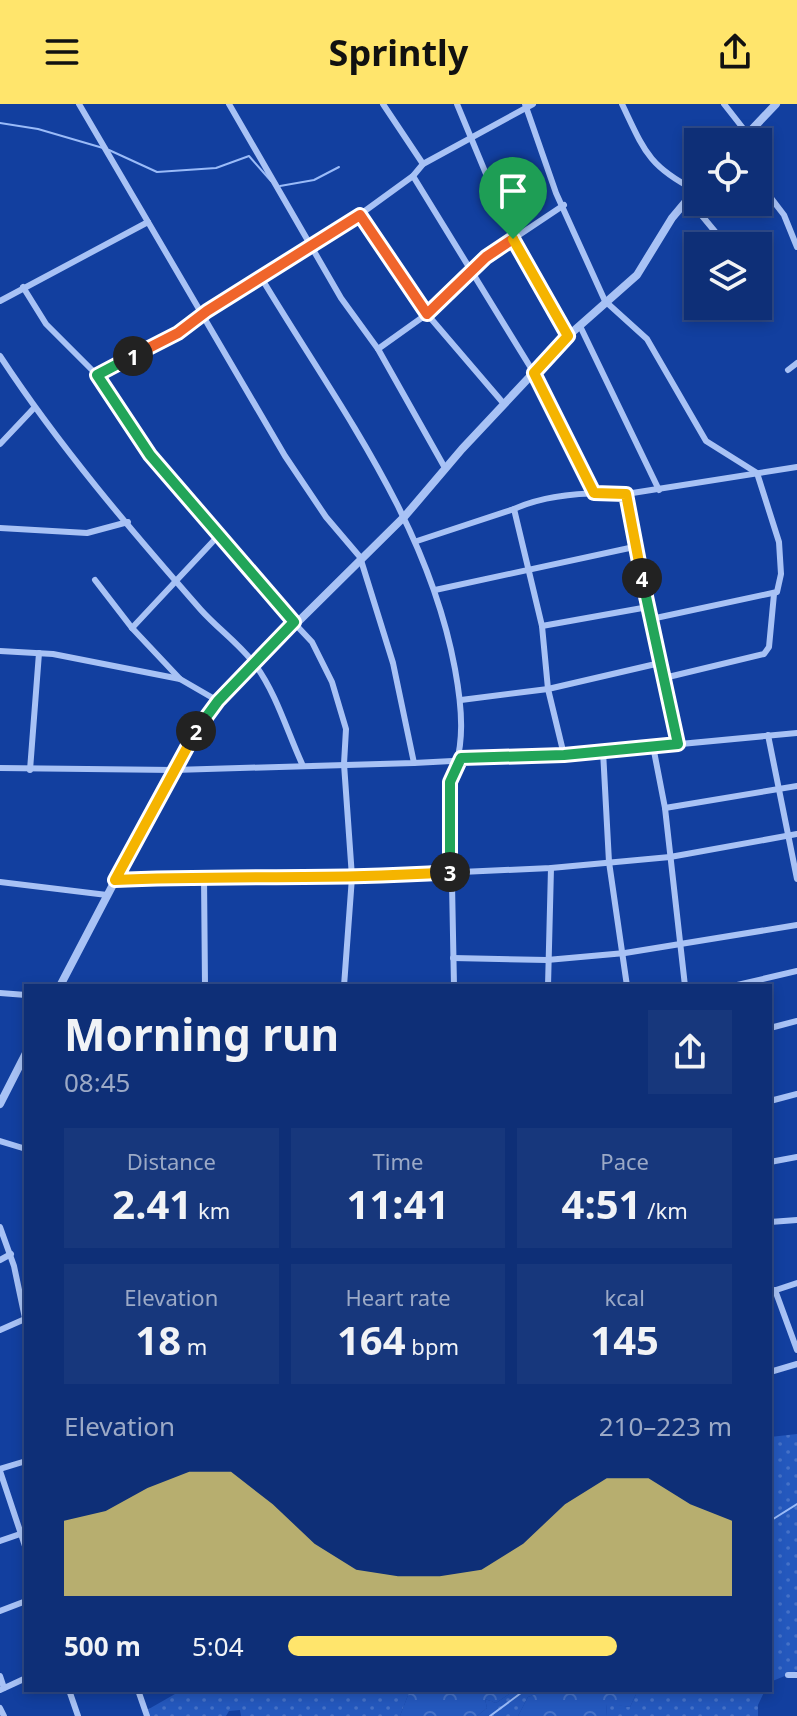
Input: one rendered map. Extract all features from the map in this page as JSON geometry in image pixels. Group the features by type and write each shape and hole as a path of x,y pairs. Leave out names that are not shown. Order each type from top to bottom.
{"street":[{"path":"79,104 203,317 224,346 318,505 360,557 393,663 414,763"},
{"path":"229,104 341,298 378,349 445,468"},
{"path":"383,104 423,164"},
{"path":"457,104 513,239 568,336"},
{"path":"622,104 645,152 663,173 684,183"},
{"path":"724,104 743,128"},
{"path":"750,128 776,104"},
{"path":"97,375 203,317 360,215 413,176 423,164 528,105 556,193 605,301 647,339 706,441 757,473 779,542 780,585 774,594 767,652 664,678"},
{"path":"413,176 469,273 534,373 594,493"},
{"path":"772,199 784,215 797,247"},
{"path":"61,984 186,745 218,701 294,622 405,516 445,468 568,336 637,275 684,204"},
{"path":"378,349 427,314 469,273 564,205"},
{"path":"360,215 427,314 504,404"},
{"path":"702,216 715,232"},
{"path":"0,301 148,222"},
{"path":"262,279 349,415 405,516 435,590 450,639 461,700 461,758 450,782 454,984"},
{"path":"23,287 46,324 97,375 150,455 312,642 332,682 346,729 344,764 352,877 344,984"},
{"path":"580,326 659,490"},
{"path":"0,356 34,408 128,522 178,582 254,663 266,682 303,766"},
{"path":"788,370 797,363"},
{"path":"0,444 34,408"},
{"path":"417,541 529,502 594,493 626,494 659,490 797,467"},
{"path":"626,494 634,547 678,744"},
{"path":"514,509 542,626 548,689 564,755"},
{"path":"0,528 87,533 128,522"},
{"path":"132,628 218,536"},
{"path":"435,590 634,547"},
{"path":"95,580 132,628 180,679 218,701"},
{"path":"651,619 774,594"},
{"path":"542,626 648,607"},
{"path":"0,651 39,653 180,679"},
{"path":"30,770 39,653"},
{"path":"461,700 548,689 660,663"},
{"path":"0,768 174,770 414,763 461,758 564,755 797,733"},
{"path":"768,735 797,877"},
{"path":"653,746 665,808 685,984"},
{"path":"603,751 609,862 625,953 627,984"},
{"path":"665,808 797,786"},
{"path":"115,880 204,876 352,877 551,868 670,857 797,834"},
{"path":"548,984 551,868"},
{"path":"204,876 202,969 205,984"},
{"path":"0,882 107,895"},
{"path":"453,958 547,960 625,953 797,925"},
{"path":"742,984 797,971"},
{"path":"0,993 24,995"},
{"path":"772,1027 797,1021"},
{"path":"0,1104 24,1057"},
{"path":"15,1074 24,1077"},
{"path":"772,1100 797,1094"},
{"path":"0,1141 24,1148"},
{"path":"772,1162 797,1157"},
{"path":"772,1222 797,1220"},
{"path":"0,1227 11,1254 24,1316"},
{"path":"0,1260 11,1254"},
{"path":"797,1283 772,1291 797,1350"},
{"path":"0,1330 24,1321"},
{"path":"772,1371 797,1364"},
{"path":"0,1541 24,1533 0,1470 24,1462"},
{"path":"0,1611 24,1602"},
{"path":"788,1675 797,1675"},
{"path":"0,1676 2,1689 24,1679"},
{"path":"70,1692 78,1716"},
{"path":"139,1692 147,1716"},
{"path":"0,1708 4,1716"}],"green space":[{"path":"797,1434 797,1671 772,1681 772,1437"},
{"path":"178,1692 409,1692 400,1716 241,1716 240,1710 229,1711 226,1716 149,1716 147,1710"},
{"path":"409,1692 512,1692 496,1703 485,1699 487,1708 477,1716 400,1716"},
{"path":"512,1692 542,1692 528,1697 518,1716 477,1716 487,1708 485,1699 496,1703"},
{"path":"542,1692 637,1692 630,1707 607,1704 606,1716 518,1716 528,1697"},
{"path":"637,1692 764,1692 758,1705 758,1716 606,1716 607,1703 630,1707"}],"waterway":[{"path":"0,123 38,129 103,148"},
{"path":"109,150 157,172 216,168 249,156 271,181"},
{"path":"280,186 314,180 339,167"},
{"path":"772,1520 797,1504"},
{"path":"490,1716 522,1692"}],"route":[{"path":"360,215 427,314 486,257 513,239 568,336 534,373 594,493 626,494 634,547 678,744 564,755 461,758 450,782 451,872 352,877 244,875 115,880 186,745 218,701 294,622 264,591 150,455 97,375 178,333 207,311 360,215"}]}
